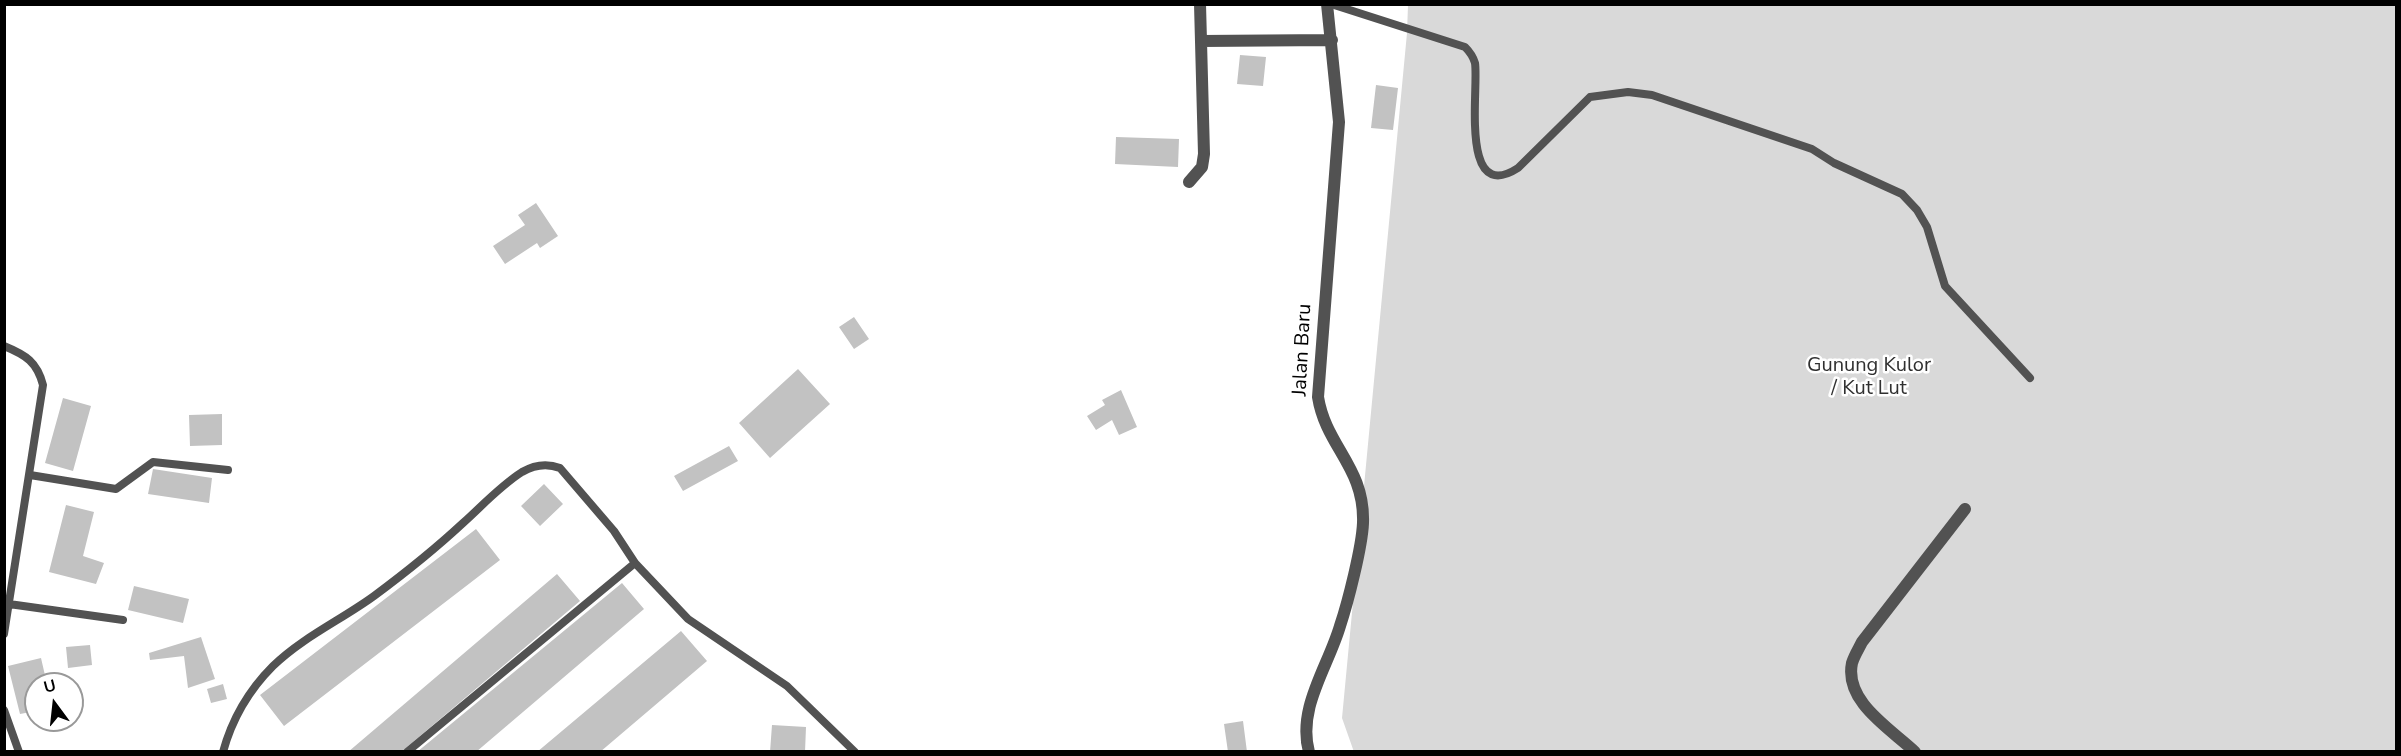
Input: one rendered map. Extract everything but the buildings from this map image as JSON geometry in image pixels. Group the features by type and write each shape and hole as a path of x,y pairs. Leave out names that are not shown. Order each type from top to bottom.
{"street":[{"path":"1189,182 1202,167 1204,154 1200,4"},
{"name":"Jalan Baru","path":"1309,752 1305,718 1340,626 1363,526 1360,493 1352,467 1324,422 1318,397 1340,122 1329,4"},
{"path":"1201,41 1332,40"},
{"path":"1915,752 1855,693 1852,663 1862,642 1965,509"}],"lane":[{"path":"1329,4 1465,47 1472,54 1475,67 1474,132 1479,157 1487,172 1493,176 1506,175 1518,168 1590,97 1628,92 1652,95 1812,149 1834,163 1902,194 1917,210 1927,227 1945,286 2030,378"},
{"path":"4,346 32,360 39,370 43,385 4,634"},
{"path":"30,475 116,489 153,462 228,470"},
{"path":"223,752 230,729 245,701 273,666 297,645 373,597 524,471 549,464 560,468 614,531 635,563 688,619 787,686 855,752"},
{"path":"407,752 635,563"},
{"path":"9,604 123,620"},
{"path":"4,710 19,752"}],"green space":[{"name":"Gunung Kulor / Kut Lut","path":"1408,5 2396,5 2396,751 1354,752 1342,718"}]}
